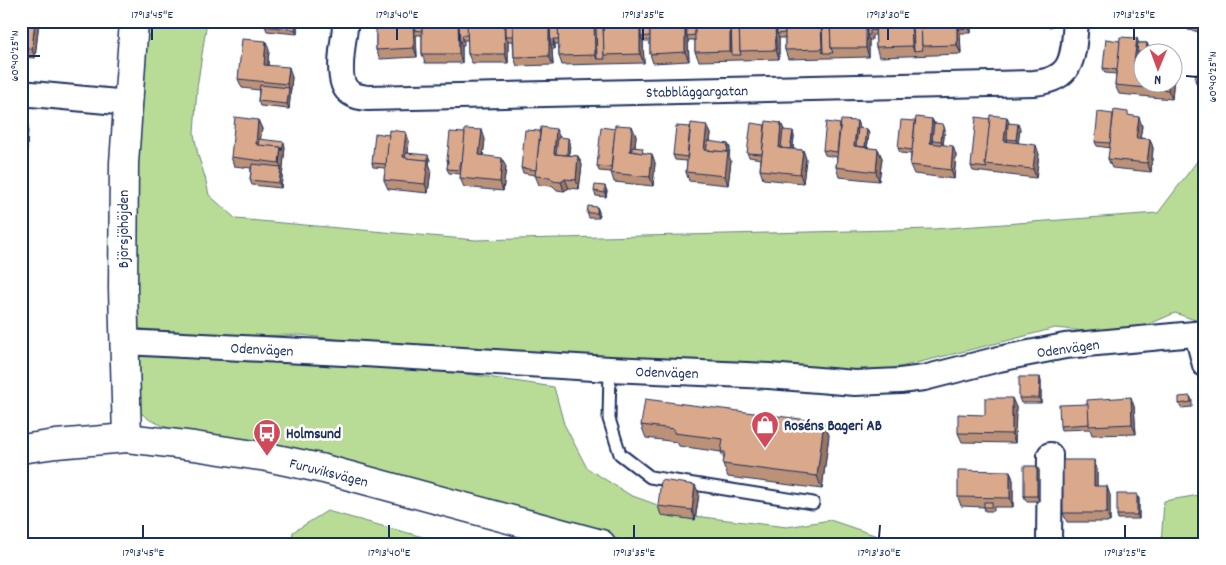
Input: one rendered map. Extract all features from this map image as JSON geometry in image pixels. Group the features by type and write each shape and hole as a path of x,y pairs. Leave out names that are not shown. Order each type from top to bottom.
{"main road":[{"name":"Björsjöhöjden","path":"127,438 123,288 124,163 134,21"},
{"name":"Furuviksvägen","path":"21,450 56,444 127,438 267,457 314,467 601,544"}],"street":[{"name":"Stabbläggargatan","path":"346,21 341,72 342,81 348,92 367,98 1046,81 1062,74 1071,61 1076,21"},
{"path":"21,93 128,103"},
{"path":"1201,334 1205,365"},
{"name":"Odenvägen","path":"124,342 769,376 855,383 924,378 1065,346 1201,334"},
{"path":"1050,455 1051,544"}],"lane":[{"path":"610,369 609,419 620,454 650,477 812,503"}],"green space":[{"path":"141,21 207,21 197,88 194,134 209,195 236,219 476,240 934,229 1158,213 1198,160 1205,100 1205,321 1195,320 1175,313 1124,335 1055,328 896,368 836,372 427,350 301,335 229,336 130,328"},
{"path":"135,356 257,357 414,366 554,387 564,424 587,468 630,495 685,515 787,527 830,520 901,544 635,544 338,460 175,431 150,420 137,410"},
{"path":"1205,494 1205,544 1161,544 1164,501"},
{"path":"327,511 448,544 291,544 293,532"}],"building":[{"path":"21,21 35,21 32,49 21,48"},
{"path":"266,21 296,21 295,30 265,26"},
{"path":"376,21 413,21 414,48 376,50"},
{"path":"414,21 422,21 422,31 415,30"},
{"path":"422,21 458,21 459,54 422,54"},
{"path":"459,21 467,21 468,35 462,35 463,41 460,41"},
{"path":"467,21 504,21 505,54 468,54"},
{"path":"505,21 515,21 513,22 513,36 506,36"},
{"path":"548,21 558,21 559,39 553,39 553,45 551,45"},
{"path":"558,21 594,21 595,55 559,56"},
{"path":"595,21 603,21 605,59 597,59"},
{"path":"603,21 640,21 640,54 604,55"},
{"path":"640,21 650,21 650,36 641,37"},
{"path":"650,21 685,21 685,52 650,54"},
{"path":"686,21 695,21 695,35 687,36"},
{"path":"695,21 730,21 730,51 695,52"},
{"path":"731,21 739,21 741,55 732,55"},
{"path":"739,21 775,21 776,50 740,51"},
{"path":"777,21 785,21 785,33 777,34"},
{"path":"785,21 821,21 822,49 785,50"},
{"path":"822,21 830,21 831,48 833,53 823,53"},
{"path":"830,21 866,21 866,48 831,48"},
{"path":"867,21 875,21 876,31 870,30 870,35 867,35"},
{"path":"875,21 911,21 912,46 876,47"},
{"path":"913,21 921,21 923,50 914,51"},
{"path":"921,21 957,21 957,45 922,46"},
{"path":"959,21 969,21 969,28 959,29"},
{"path":"1187,21 1200,21 1199,28 1186,25"},
{"path":"513,22 549,22 549,56 514,57"},
{"path":"1120,37 1137,38 1137,42 1134,42 1134,87 1115,85"},
{"path":"242,39 266,41 264,65 289,67 287,84 238,79"},
{"path":"1106,39 1120,41 1117,70 1103,68"},
{"path":"1196,74 1201,75 1200,81 1195,80"},
{"path":"260,85 289,88 287,104 258,101"},
{"path":"1114,110 1128,112 1128,115 1139,117 1136,138 1150,139 1147,163 1108,159"},
{"path":"1098,112 1113,114 1110,143 1095,142"},
{"path":"990,115 1007,117 1004,141 1036,145 1033,169 985,164"},
{"path":"21,116 24,117 22,157 21,157"},
{"path":"235,117 258,120 256,144 281,147 279,163 231,157"},
{"path":"916,117 932,119 930,143 953,146 951,170 910,165"},
{"path":"976,117 990,119 985,164 987,168 971,166"},
{"path":"841,120 857,121 854,146 878,149 876,172 836,167"},
{"path":"901,120 915,121 912,150 898,148"},
{"path":"766,121 781,123 779,148 803,150 800,174 760,170"},
{"path":"826,122 840,124 837,152 823,150"},
{"path":"691,123 707,125 704,150 728,152 725,176 686,172"},
{"path":"751,123 765,125 762,154 747,153"},
{"path":"934,123 943,124 941,141 932,140"},
{"path":"1008,123 1018,124 1016,140 1007,139"},
{"path":"615,125 632,126 630,151 652,154 650,177 611,173"},
{"path":"676,126 690,127 687,157 673,155"},
{"path":"541,127 556,129 554,154 578,156 576,180 565,179 561,182 553,181 550,177 535,176"},
{"path":"601,127 615,129 611,167 597,166"},
{"path":"858,128 867,129 865,147 856,146"},
{"path":"465,129 482,130 479,155 502,158 500,182 460,178"},
{"path":"389,130 406,132 403,157 428,160 425,184 384,180"},
{"path":"525,130 540,131 536,170 521,168"},
{"path":"783,130 793,131 790,149 781,148"},
{"path":"450,132 465,133 460,170 447,169"},
{"path":"375,133 389,135 386,164 372,163"},
{"path":"558,137 568,138 567,155 556,154"},
{"path":"259,139 284,142 282,151 281,147 258,145"},
{"path":"708,141 728,144 727,152 706,150"},
{"path":"632,147 643,148 642,153 632,151"},
{"path":"406,153 428,155 428,160 405,158"},
{"path":"252,164 281,167 279,183 250,180"},
{"path":"595,185 605,186 605,193 594,191"},
{"path":"588,206 597,207 597,213 587,213"},
{"path":"1019,377 1040,377 1039,398 1019,398"},
{"path":"1190,396 1191,402 1179,404 1179,397"},
{"path":"1131,397 1132,424 1089,426 1087,400"},
{"path":"985,398 1012,398 1012,434 958,433 958,414 985,415"},
{"name":"Roséns Bageri AB","path":"645,399 824,422 817,476 723,464 725,452 721,452 723,439 674,433 674,429 641,425"},
{"path":"1088,404 1089,424 1060,426 1059,405"},
{"path":"1063,460 1094,460 1094,486 1107,486 1107,513 1063,513"},
{"path":"1024,466 1037,466 1037,496 1024,496"},
{"path":"958,470 1010,471 1010,498 958,497"},
{"path":"661,480 695,485 692,510 658,506"},
{"path":"1117,494 1137,494 1137,515 1117,515"},
{"path":"984,502 992,502 992,507 984,507"}],"place":[{"name":"Roséns Bageri AB","path":"765,449"},
{"name":"Holmsund","path":"267,457"}]}
